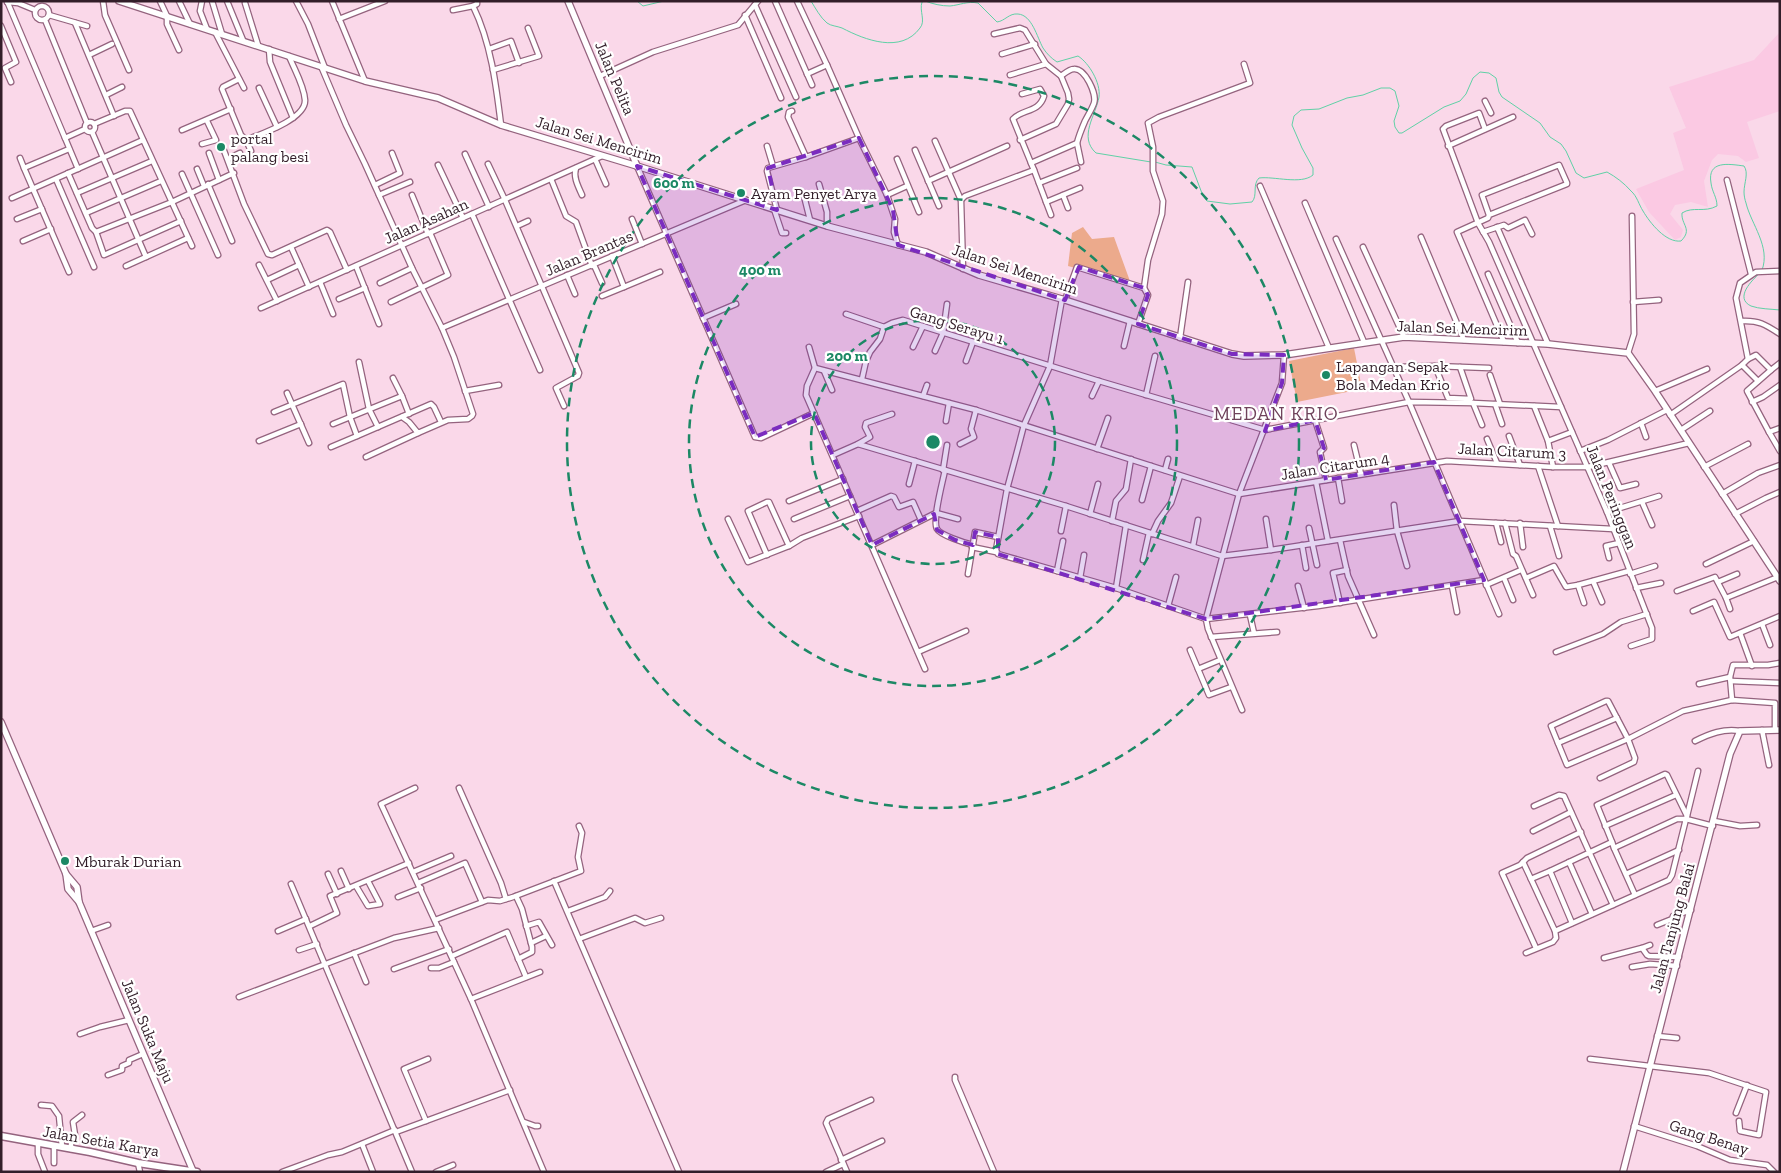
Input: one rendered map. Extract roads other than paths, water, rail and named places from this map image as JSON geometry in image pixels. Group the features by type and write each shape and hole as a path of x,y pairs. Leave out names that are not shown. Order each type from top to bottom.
{"main road":[{"name":"Jalan Setia Karya","path":"1,1136 71,1149 139,1168 195,1171"}],"street":[{"path":"48,1 46,7 49,14 86,26"},
{"path":"103,1 105,15 129,70"},
{"name":"Jalan Sei Mencirim","path":"119,1 136,4 190,24 365,81 438,98 501,125 827,226 926,252 971,272 1238,355 1284,355 1404,337 1548,344 1628,352"},
{"path":"160,1 178,50"},
{"path":"179,1 190,24"},
{"path":"202,1 200,11 207,29"},
{"path":"212,1 219,33 244,88"},
{"path":"227,1 243,40"},
{"path":"296,1 311,30 336,103 412,268 442,328 472,410 472,416 468,419 451,419 441,422 366,457"},
{"path":"332,1 365,81"},
{"path":"339,19 385,1"},
{"name":"Jalan Pelita","path":"568,1 637,166"},
{"path":"775,1 812,85"},
{"path":"797,1 886,195 895,219 894,232 898,245"},
{"path":"7,2 46,7"},
{"path":"7,2 78,169"},
{"path":"246,3 258,45"},
{"path":"453,10 475,3 489,50 501,125"},
{"path":"600,76 653,52 738,25 756,3 796,97"},
{"path":"38,6 36,18 45,20"},
{"path":"45,20 49,14"},
{"path":"745,15 781,98"},
{"path":"45,20 87,123 85,129 65,138"},
{"path":"75,22 114,116"},
{"path":"1,26 16,62 5,68 11,82"},
{"path":"493,70 539,56 528,28"},
{"path":"994,34 1023,28 1046,64 1060,76 1068,93 1068,104 1056,124 1020,140"},
{"path":"489,50 511,41 519,63"},
{"path":"89,55 112,44"},
{"path":"1002,54 1035,44"},
{"path":"269,49 270,62 293,118"},
{"path":"246,140 277,127 293,118 302,110 305,101 302,88 289,56"},
{"path":"1010,75 1046,64"},
{"path":"1138,324 1148,296 1144,288 1148,260 1162,214 1163,201 1152,164 1154,147 1148,125 1149,121 1250,83 1244,64"},
{"path":"807,74 828,65"},
{"path":"1060,76 1071,69 1077,69 1084,74 1089,82 1095,98 1077,143 1081,162"},
{"path":"239,79 222,88 241,135 246,140 251,151"},
{"path":"106,94 122,87"},
{"path":"259,88 277,127"},
{"path":"1022,94 1040,89 1044,96 1037,107 1013,119 1051,215"},
{"path":"1485,101 1490,110 1444,127 1448,146 1513,117"},
{"path":"182,130 207,121 231,109"},
{"path":"87,123 92,122 94,124 125,111 130,112 192,246"},
{"path":"792,111 789,112 788,117 806,157"},
{"path":"1479,113 1485,130"},
{"path":"202,144 216,140 207,121"},
{"path":"92,132 95,129 94,124"},
{"path":"85,129 92,132 146,257"},
{"path":"786,234 782,233 767,169 859,138"},
{"path":"12,198 143,140"},
{"path":"935,141 960,200 963,269"},
{"path":"1031,163 1077,143"},
{"path":"767,146 774,166"},
{"path":"928,181 1007,146"},
{"name":"Jalan Peringgan","path":"1448,146 1478,223 1489,242 1588,467 1647,614 1652,628 1652,639 1630,646"},
{"path":"223,148 234,173 244,204 268,254 272,255 324,230 329,230 347,270"},
{"path":"24,168 69,149"},
{"path":"915,150 938,206"},
{"path":"209,153 219,180"},
{"path":"228,159 240,153"},
{"path":"374,185 400,173 392,153"},
{"path":"465,154 489,207"},
{"name":"Jalan Asahan","path":"261,308 602,156"},
{"path":"20,158 69,272"},
{"path":"897,159 919,212"},
{"path":"595,160 606,184"},
{"path":"77,194 152,161"},
{"path":"488,164 506,200 579,373 578,376 556,388 564,406"},
{"path":"438,165 463,218"},
{"path":"1489,215 1482,195 1559,165 1567,184 1489,215 1486,219 1457,233 1504,342"},
{"path":"637,166 755,437 760,438 814,414"},
{"path":"576,168 576,183 582,195"},
{"path":"1039,183 1077,168"},
{"path":"197,169 232,241"},
{"path":"960,200 965,196 1034,170"},
{"path":"68,173 92,228 96,232 103,255 105,256 180,221"},
{"path":"96,232 172,202 234,173"},
{"path":"182,174 218,255"},
{"path":"56,179 94,267"},
{"path":"551,179 566,216 576,222 602,284"},
{"path":"1727,180 1751,274"},
{"path":"86,214 161,181"},
{"path":"379,196 410,182"},
{"path":"819,184 827,212 827,226"},
{"path":"886,195 908,186"},
{"path":"1260,186 1329,348"},
{"path":"1046,202 1080,188"},
{"path":"391,302 448,274 412,195"},
{"path":"1063,195 1068,208"},
{"path":"804,196 810,220"},
{"name":"Jalan Brantas","path":"442,328 746,200"},
{"path":"1305,203 1364,342"},
{"path":"17,219 42,209"},
{"path":"472,214 540,370"},
{"path":"1632,216 1634,334 1628,352 1779,579 1726,598"},
{"path":"632,219 642,244"},
{"path":"1483,232 1505,224 1508,228 1526,220 1532,234"},
{"path":"517,226 528,221"},
{"path":"1497,227 1548,344"},
{"path":"23,241 51,229"},
{"path":"1422,237 1464,340"},
{"path":"126,266 188,238"},
{"path":"1336,239 1394,367 1499,614"},
{"path":"290,247 309,287"},
{"path":"1363,247 1404,337"},
{"path":"612,256 624,287"},
{"path":"259,265 277,301"},
{"path":"267,280 299,265"},
{"path":"356,266 379,324"},
{"path":"996,552 1007,488 1024,425 1050,366 1064,300 1077,267 1144,288"},
{"path":"380,283 412,268"},
{"path":"1748,358 1736,298 1740,283 1751,274 1759,271 1780,271"},
{"path":"602,296 660,272"},
{"path":"1488,274 1518,343"},
{"path":"567,275 575,294"},
{"path":"320,282 333,314"},
{"path":"1180,338 1188,282"},
{"path":"339,299 366,288"},
{"path":"1633,302 1659,300"},
{"path":"704,318 736,304"},
{"path":"935,351 943,332 947,304"},
{"path":"846,314 884,328 880,340 870,352 866,361 862,379"},
{"name":"Gang Serayu 1","path":"884,328 892,322 903,320 1265,430"},
{"path":"1742,321 1754,320 1760,322 1780,334"},
{"path":"1124,346 1130,321"},
{"path":"913,346 923,326"},
{"path":"966,361 973,342"},
{"path":"809,347 815,368 806,390 806,395 925,669"},
{"path":"1580,451 1669,412 1742,366 1748,358 1755,354 1771,370"},
{"path":"1242,710 1206,626 1206,619 1239,494 1282,383 1284,355"},
{"path":"1146,395 1155,356"},
{"path":"359,362 369,409 378,427"},
{"path":"1780,363 1748,391 1752,402 1780,451"},
{"path":"1435,366 1448,398 1471,398 1460,367"},
{"path":"1742,366 1758,381"},
{"path":"1394,367 1489,368"},
{"path":"815,368 976,410 1239,494"},
{"path":"1655,391 1707,369"},
{"path":"824,371 832,390"},
{"path":"1490,375 1502,424"},
{"path":"393,378 409,414"},
{"path":"1092,396 1099,381"},
{"path":"274,412 342,384 357,436"},
{"path":"465,392 499,385"},
{"path":"923,396 926,385"},
{"path":"1752,402 1780,385"},
{"path":"287,393 309,443"},
{"path":"333,424 402,396"},
{"path":"1265,430 1409,402 1561,407"},
{"path":"946,421 949,403"},
{"path":"1473,403 1482,424"},
{"path":"331,446 432,404 441,422"},
{"path":"1534,406 1548,441 1553,467"},
{"path":"960,444 974,437 971,429 976,410"},
{"path":"1681,430 1710,411"},
{"path":"833,455 870,437 865,427 866,424 892,414"},
{"path":"402,417 418,433"},
{"path":"1097,449 1108,418"},
{"path":"1315,420 1324,448 1320,452 1326,480"},
{"path":"1641,423 1646,437"},
{"path":"259,441 301,424"},
{"path":"1769,432 1780,428"},
{"path":"1548,441 1572,432"},
{"path":"1509,436 1520,465"},
{"path":"1487,439 1497,463"},
{"name":"Jalan Citarum 3","path":"1434,462 1447,460 1553,467 1588,467 1689,443"},
{"path":"858,444 1066,506 1222,556 1397,532 1460,521 1613,528"},
{"path":"1704,466 1748,444"},
{"path":"947,445 936,513 937,530 955,540 972,546 1116,588 1206,619 1304,608 1485,582 1504,578 1522,570"},
{"path":"1354,445 1361,474"},
{"path":"1112,521 1117,499 1126,491 1132,459"},
{"path":"1165,470 1168,459"},
{"path":"909,484 915,461"},
{"name":"Jalan Citarum 4","path":"1239,494 1434,462"},
{"path":"1609,463 1620,488 1636,484"},
{"path":"1722,494 1752,476 1780,465"},
{"path":"1142,500 1151,466"},
{"path":"1538,466 1558,526"},
{"path":"1143,560 1151,533 1171,503 1180,476"},
{"path":"1338,478 1342,501"},
{"path":"789,501 843,479"},
{"path":"1316,482 1328,541"},
{"path":"1090,514 1098,484"},
{"path":"1735,514 1780,492"},
{"path":"794,519 850,496"},
{"path":"728,519 746,561 750,562 858,514 892,496 899,506 913,501 921,520"},
{"path":"1607,512 1659,496"},
{"path":"767,555 748,511 767,502 769,502 789,546"},
{"path":"1642,502 1652,525"},
{"path":"1394,505 1397,532 1407,566"},
{"path":"1061,531 1066,506"},
{"path":"872,545 936,513 958,519"},
{"path":"1266,519 1271,550"},
{"path":"1192,546 1198,520"},
{"path":"1496,523 1501,542"},
{"path":"1506,523 1512,554 1516,556 1533,594"},
{"path":"1520,524 1523,547"},
{"path":"1116,588 1126,525"},
{"path":"1550,526 1558,556"},
{"path":"1309,528 1317,564"},
{"path":"968,574 975,532 998,537"},
{"path":"1340,540 1347,570 1374,635"},
{"path":"1057,571 1063,541"},
{"path":"1706,564 1754,541"},
{"path":"1609,558 1606,546 1619,543"},
{"path":"1302,545 1306,568"},
{"path":"1080,578 1084,555"},
{"path":"1526,578 1554,566 1566,588 1655,566"},
{"path":"1340,603 1334,573 1347,570"},
{"path":"1718,582 1737,574"},
{"path":"1676,591 1715,577 1730,609"},
{"path":"1168,606 1176,578"},
{"path":"1504,578 1513,600"},
{"path":"1593,580 1602,602"},
{"path":"1636,588 1661,583"},
{"path":"1578,585 1584,603"},
{"path":"1298,586 1304,608"},
{"path":"1452,586 1457,612"},
{"path":"1693,611 1714,602 1730,636 1780,616"},
{"path":"1556,652 1603,634 1621,622 1647,614"},
{"path":"1250,615 1254,633"},
{"path":"1762,624 1770,646"},
{"path":"918,652 966,631"},
{"path":"1211,637 1277,632"},
{"path":"1740,633 1752,666"},
{"path":"1190,650 1209,696 1231,687"},
{"path":"1198,669 1220,660"},
{"path":"1732,700 1731,679 1733,665 1776,665 1780,663"},
{"path":"1699,684 1731,679 1780,683"},
{"path":"1600,778 1635,760 1628,739 1608,701 1551,725 1568,765 1628,739 1683,711 1732,700 1778,703 1778,730 1715,732 1695,741"},
{"path":"1558,744 1617,718"},
{"name":"Jalan Suka Maju","path":"1,722 66,874 77,887 79,902 91,931 195,1171"},
{"path":"1762,730 1769,765"},
{"name":"Jalan Tanjung Balai","path":"1623,1172 1730,754 1740,731"},
{"path":"1555,931 1669,880 1698,771"},
{"path":"1635,895 1597,805 1667,775 1686,818"},
{"path":"415,788 381,804 452,956 544,1172"},
{"path":"459,788 501,883 506,899"},
{"path":"1534,806 1561,794 1581,832 1614,905"},
{"path":"1605,826 1676,795"},
{"path":"1533,831 1571,812"},
{"path":"1614,848 1677,820 1686,818 1740,826 1757,825"},
{"path":"435,920 488,900 500,901 516,896 581,870 578,857 582,833 579,826"},
{"path":"1496,875 1520,865 1527,858 1581,832"},
{"path":"1532,879 1612,842"},
{"path":"1626,874 1678,850"},
{"path":"413,872 451,856"},
{"path":"1523,862 1555,931 1555,941 1526,953"},
{"path":"1569,862 1592,914"},
{"path":"310,926 336,914 337,912 330,896 409,863"},
{"path":"418,882 465,863 482,902"},
{"path":"341,871 349,889"},
{"path":"1550,871 1572,923"},
{"path":"1502,873 1536,948"},
{"path":"328,874 337,894"},
{"path":"356,886 368,906 380,904 368,881"},
{"path":"554,881 679,1172"},
{"path":"291,884 412,1172"},
{"path":"398,897 421,888"},
{"path":"568,911 605,896 610,891"},
{"path":"516,896 522,909 532,952 518,959"},
{"path":"1657,925 1672,919 1673,916 1691,910"},
{"path":"579,939 635,918 645,924 661,918"},
{"path":"278,931 306,919"},
{"path":"526,926 540,922 552,945"},
{"path":"91,931 108,925"},
{"path":"238,997 394,938 438,928"},
{"path":"452,956 506,932 526,977"},
{"path":"531,942 546,936"},
{"path":"299,950 317,944"},
{"path":"1604,958 1650,945"},
{"path":"1642,948 1649,956 1679,956"},
{"path":"394,969 448,949"},
{"path":"354,953 366,982"},
{"path":"431,968 439,968 454,962"},
{"path":"1632,967 1650,964 1677,966"},
{"path":"471,999 540,972"},
{"path":"80,1034 129,1020"},
{"path":"1657,1036 1677,1038"},
{"path":"108,1075 122,1070 122,1066 129,1063 129,1060 143,1054"},
{"path":"426,1121 404,1068 428,1059"},
{"path":"1590,1059 1709,1073 1766,1092 1759,1135 1740,1131 1739,1122"},
{"path":"955,1077 994,1172"},
{"path":"1736,1113 1747,1085"},
{"path":"282,1172 510,1090"},
{"path":"847,1172 828,1128 827,1120 871,1100"},
{"path":"42,1105 52,1106 58,1113 62,1147"},
{"path":"71,1149 71,1138 75,1135 73,1123 82,1115"},
{"path":"524,1122 538,1126"},
{"name":"Gang Benay","path":"1634,1126 1696,1146 1730,1160 1763,1165 1774,1172"},
{"path":"826,1172 882,1141"},
{"path":"38,1144 38,1154 44,1172"},
{"path":"362,1144 373,1172"},
{"path":"54,1146 54,1163"},
{"path":"1761,1158 1763,1165"},
{"path":"436,1172 453,1165"}],"waterway":[{"path":"637,1 643,6 664,1"},
{"path":"811,1 820,16 829,24 861,37 893,43 903,41 920,28 922,25 921,5 924,1"},
{"path":"925,1 947,6 970,2 978,3 997,22 1015,14 1023,15 1034,27 1043,48 1053,59 1057,62 1078,56 1086,63 1093,74 1098,86 1099,97 1088,133 1088,140 1096,153 1151,162"},
{"path":"1155,162 1192,167 1203,196 1207,201 1230,204 1252,202 1259,178 1295,180 1308,178 1313,175 1313,168 1292,125 1294,116 1301,110 1319,109 1347,98 1363,95 1381,88 1390,88 1395,91 1399,106 1394,121 1395,127 1399,133 1402,133 1444,107 1460,101 1466,94 1473,78 1480,72 1489,73 1496,78 1502,97 1540,123 1550,137 1561,144 1576,173 1584,178 1607,172 1617,178 1633,193 1654,226 1664,236 1675,241 1681,241 1686,233 1682,213 1717,206 1712,186 1712,170 1726,164 1744,166 1746,172 1745,199 1764,253 1762,270"},
{"path":"1760,273 1746,289 1744,294 1746,303 1754,307 1780,310"}],"place":[{"name":"portal palang besi","path":"221,147"},
{"name":"Ayam Penyet Arya","path":"741,193"},
{"name":"Lapangan Sepak Bola Medan Krio","path":"1326,375"},
{"name":"Mburak Durian","path":"65,861"}],"district":[{"name":"MEDAN KRIO","path":"1276,413"}]}
